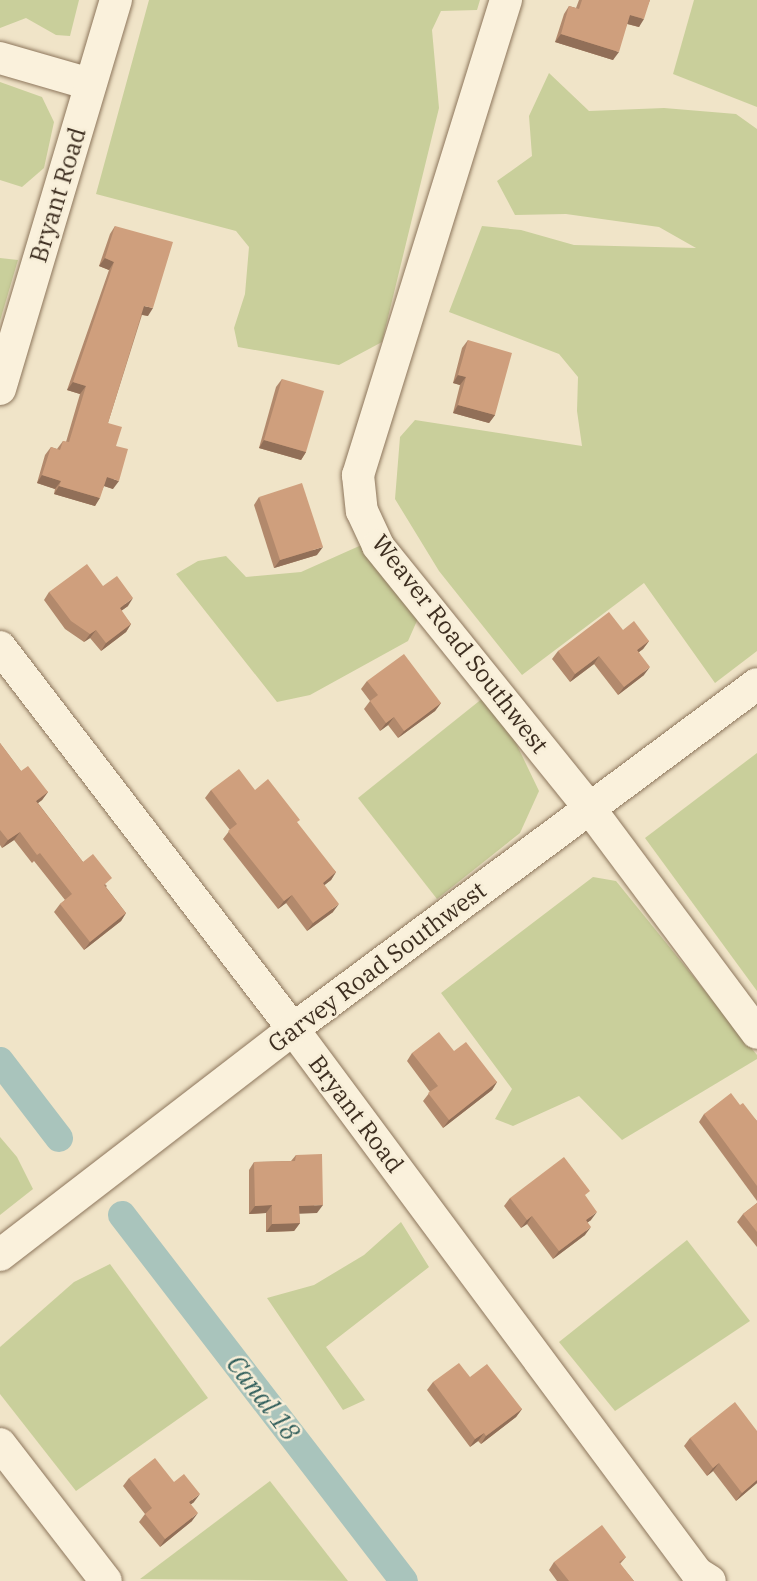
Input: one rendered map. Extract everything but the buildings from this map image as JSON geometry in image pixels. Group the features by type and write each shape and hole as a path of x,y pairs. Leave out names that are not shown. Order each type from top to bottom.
{"street":[{"name":"Bryant Road","path":"0,389 116,0"},
{"name":"Weaver Road Southwest","path":"506,0 359,475 362,511 377,546 590,808 757,1033"},
{"path":"0,58 90,84"},
{"name":"Bryant Road","path":"0,647 293,1029 697,1573 710,1581"},
{"name":"Garvey Road Southwest","path":"0,1255 293,1029 757,684"},
{"path":"0,1444 106,1581"}],"green space":[{"path":"0,0 79,0 70,36 56,35 26,18 0,28"},
{"path":"149,0 480,0 477,10 441,11 432,30 439,108 382,342 339,365 238,347 234,328 245,294 249,247 236,231 96,194"},
{"path":"694,0 757,0 757,107 673,74"},
{"path":"549,73 589,111 664,108 736,114 757,129 757,651 715,683 644,583 522,675 439,571 395,499 400,437 415,420 582,446 577,411 578,377 559,354 449,312 482,226 521,230 574,245 696,248 659,227 566,214 515,215 497,181 532,156 529,116"},
{"path":"0,82 42,97 54,122 44,168 22,187 0,180"},
{"path":"0,258 18,260 0,321"},
{"path":"366,543 420,614 408,641 310,695 277,702 176,574 198,561 226,556 246,577 301,572"},
{"path":"483,698 515,741 539,791 520,833 437,899 358,798"},
{"path":"757,753 757,991 645,838"},
{"path":"593,877 616,881 757,1055 757,1059 622,1140 579,1096 513,1126 495,1119 512,1089 441,993"},
{"path":"0,1137 17,1157 33,1189 0,1215"},
{"path":"401,1222 429,1267 326,1347 365,1400 343,1410 267,1298 314,1285 364,1255"},
{"path":"687,1240 750,1321 615,1411 559,1342"},
{"path":"110,1264 208,1398 76,1491 0,1394 0,1347 74,1282"},
{"path":"270,1481 348,1581 140,1579"}],"waterway":[{"name":"Canal 18","path":"0,1061 59,1138"},
{"name":"Canal 18","path":"122,1215 404,1581"}]}
